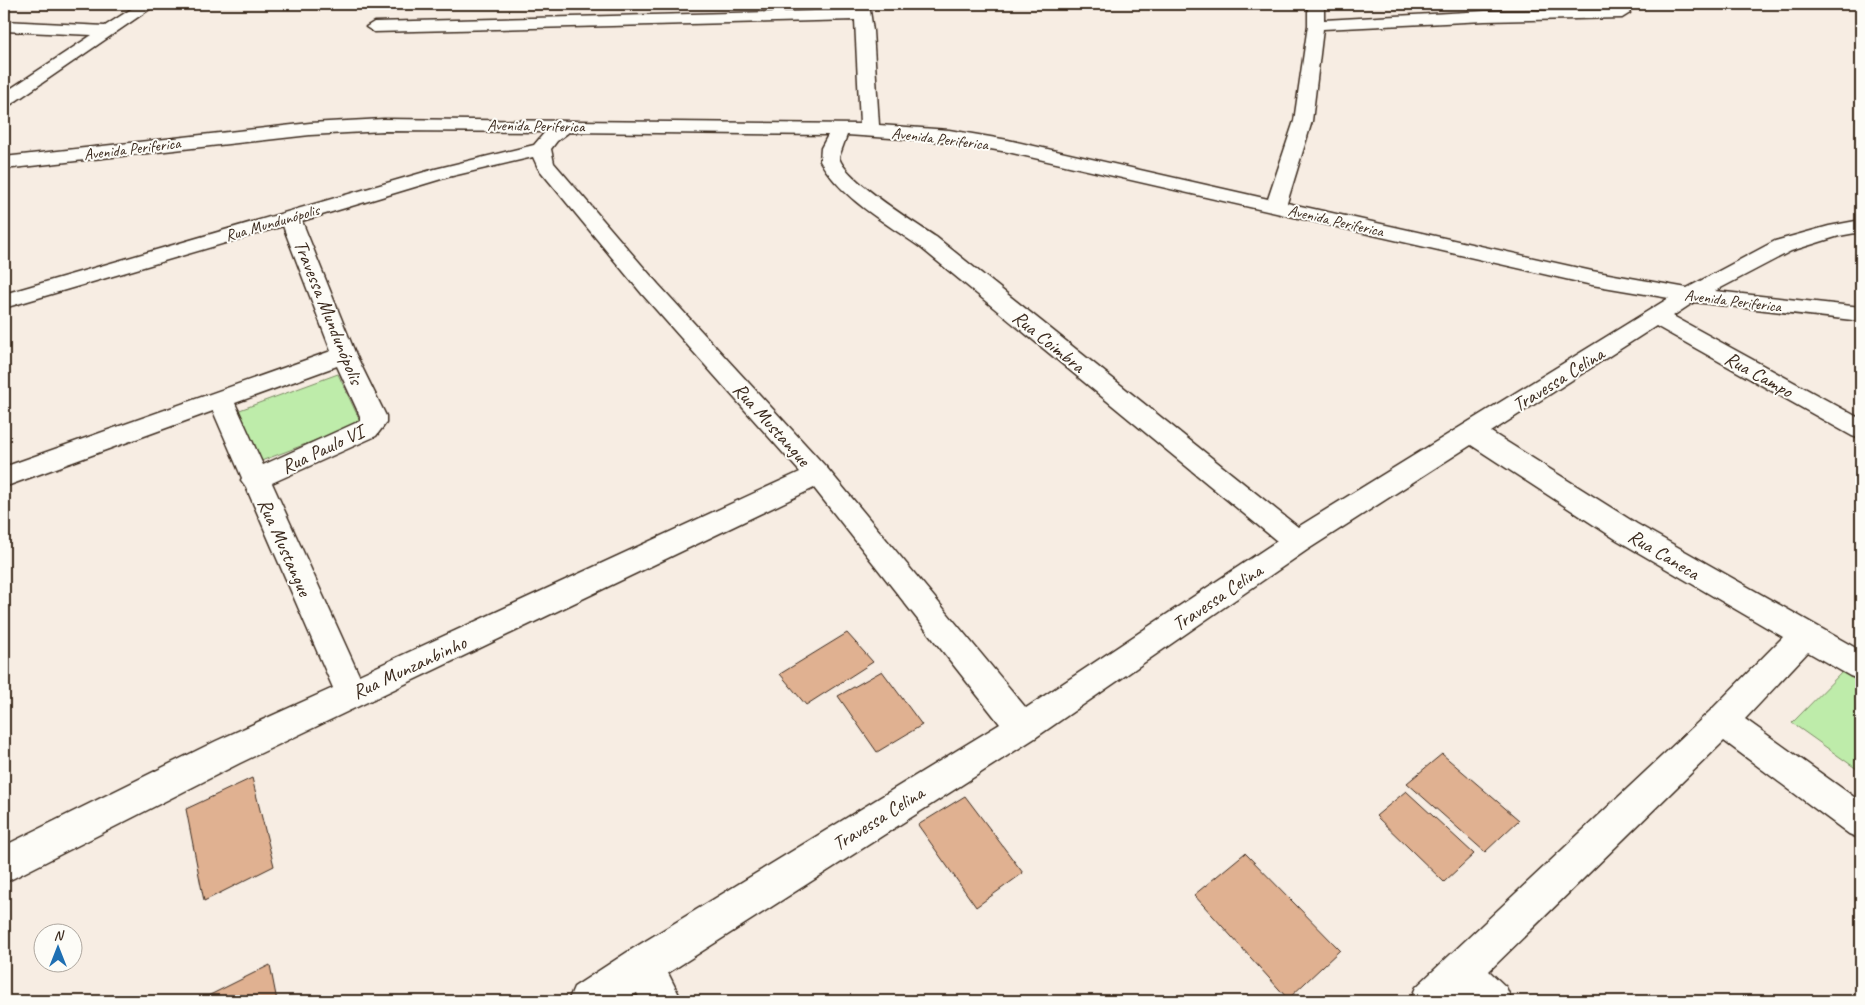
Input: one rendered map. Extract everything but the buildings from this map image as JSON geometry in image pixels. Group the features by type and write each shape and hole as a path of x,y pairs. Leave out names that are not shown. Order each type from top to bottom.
{"street":[{"path":"4,100 149,4"},
{"path":"1275,206 1303,120 1316,25 1316,4"},
{"path":"374,28 862,10 870,130"},
{"path":"1316,25 1485,16 1622,13"},
{"path":"4,26 109,31"},
{"name":"Avenida Periferica","path":"4,163 344,126 566,126 870,130 949,136 1008,146 1592,278 1690,295 1861,314"},
{"path":"541,149 550,137 566,126"},
{"name":"Rua Coimbra","path":"841,130 829,151 832,167 876,206 928,242 1297,542"},
{"name":"Rua Mundunópolis","path":"4,301 460,168 541,149"},
{"name":"Rua Mustangue","path":"541,149 546,164 599,229 650,289 818,475 1023,728"},
{"name":"Travessa Mundunópolis","path":"290,218 344,356 369,406"},
{"name":"Travessa Celina","path":"588,1001 1023,728 1297,542 1657,318 1690,295 1783,246 1836,230 1861,226"},
{"name":"Rua Campo","path":"1657,318 1861,430"},
{"path":"4,477 344,356"},
{"name":"Rua Mustangue","path":"221,400 254,480 350,694"},
{"name":"Rua Paulo VI","path":"254,480 367,430 373,424 373,416 369,406"},
{"name":"Rua Caneca","path":"1471,432 1627,532 1861,667"},
{"name":"Rua Munzanbinho","path":"4,865 350,694 818,475"},
{"path":"1430,1001 1462,973 1722,721 1805,634"},
{"path":"1722,721 1861,822"},
{"path":"643,965 662,1001"},
{"path":"1462,973 1492,1001"}],"green space":[{"path":"338,374 361,423 256,463 237,411"},
{"path":"1852,662 1861,668 1861,772 1792,723"}]}
